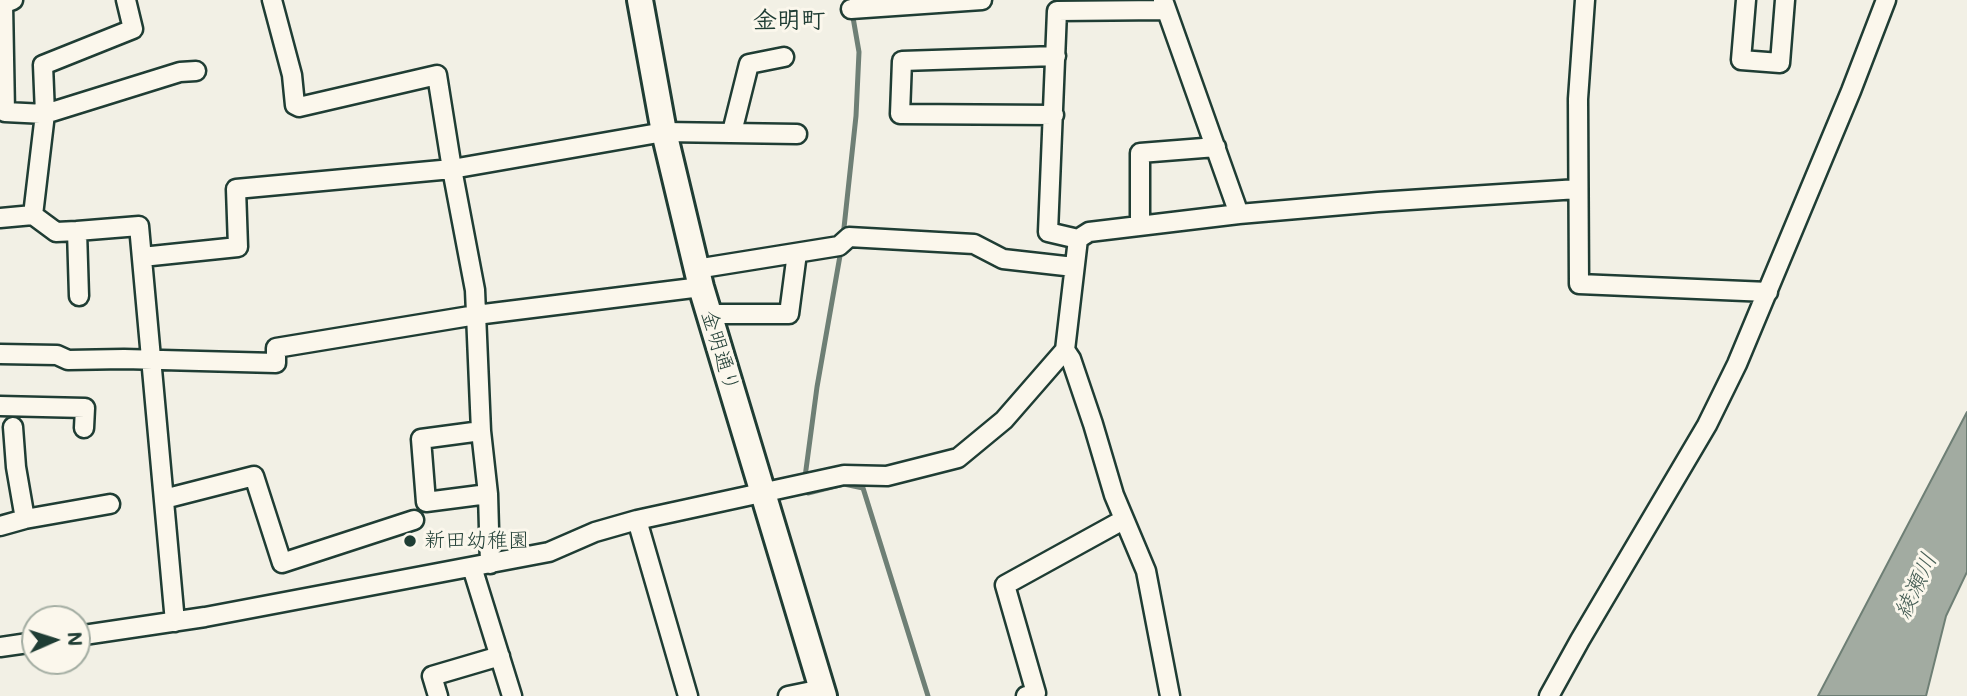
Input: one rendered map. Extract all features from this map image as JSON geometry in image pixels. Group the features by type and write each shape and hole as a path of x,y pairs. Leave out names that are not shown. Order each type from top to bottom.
{"street":[{"path":"13,0 3,4 5,112 45,114 180,72 196,71"},
{"path":"33,215 45,114 43,65 134,29 127,0"},
{"path":"272,0 292,75 295,105 299,107 437,75 474,282 490,564"},
{"name":"金明通り","path":"643,0 664,132 698,278 823,692"},
{"path":"851,9 981,0"},
{"path":"1585,0 1578,99 1579,284 1768,292"},
{"path":"1746,0 1741,60 1780,64 1785,0"},
{"path":"1549,696 1707,425 1737,364 1886,0"},
{"path":"1239,214 1164,5 1057,11 1048,232 1078,239 1089,232 1239,214 1578,189"},
{"path":"1054,115 900,114 902,61 1056,56"},
{"path":"732,132 749,64 784,57"},
{"path":"142,257 238,247 236,189 452,169 664,132 797,134"},
{"path":"1140,225 1140,153 1216,147"},
{"path":"0,218 33,215 56,232 139,226 175,622"},
{"path":"77,231 79,296"},
{"path":"0,354 57,355 68,360 276,363 276,348 698,278 797,253 839,246 849,237 974,244 1003,259 1074,267"},
{"path":"91,634 175,622 490,564 549,552 595,532 637,520 844,475 887,475 958,458 1004,420 1065,350 1078,239"},
{"path":"709,314 789,313 797,253"},
{"path":"1065,350 1071,359 1089,411 1123,520 1146,571 1170,696"},
{"path":"0,406 85,408 84,428"},
{"path":"13,427 16,467 25,519"},
{"path":"481,431 421,439 426,502 488,494"},
{"path":"164,499 254,476 282,563 414,520"},
{"path":"0,526 110,504"},
{"path":"637,520 688,696"},
{"path":"1026,696 1036,693 1004,585 1123,520"},
{"path":"472,567 512,696"},
{"path":"0,647 21,644"},
{"path":"438,696 432,676 500,656"},
{"path":"788,696 823,692"}],"water":[{"name":"綾瀬川","path":"1967,412 1967,572 1946,616 1926,696 1818,696"}],"waterway":[{"path":"843,237 856,116 859,52 850,0"},
{"path":"841,250 817,387 805,477 808,493 844,484 863,488 928,696"}],"place":[{"name":"新田幼稚園","path":"410,541"}],"district":[{"name":"金明町","path":"789,21"}]}
